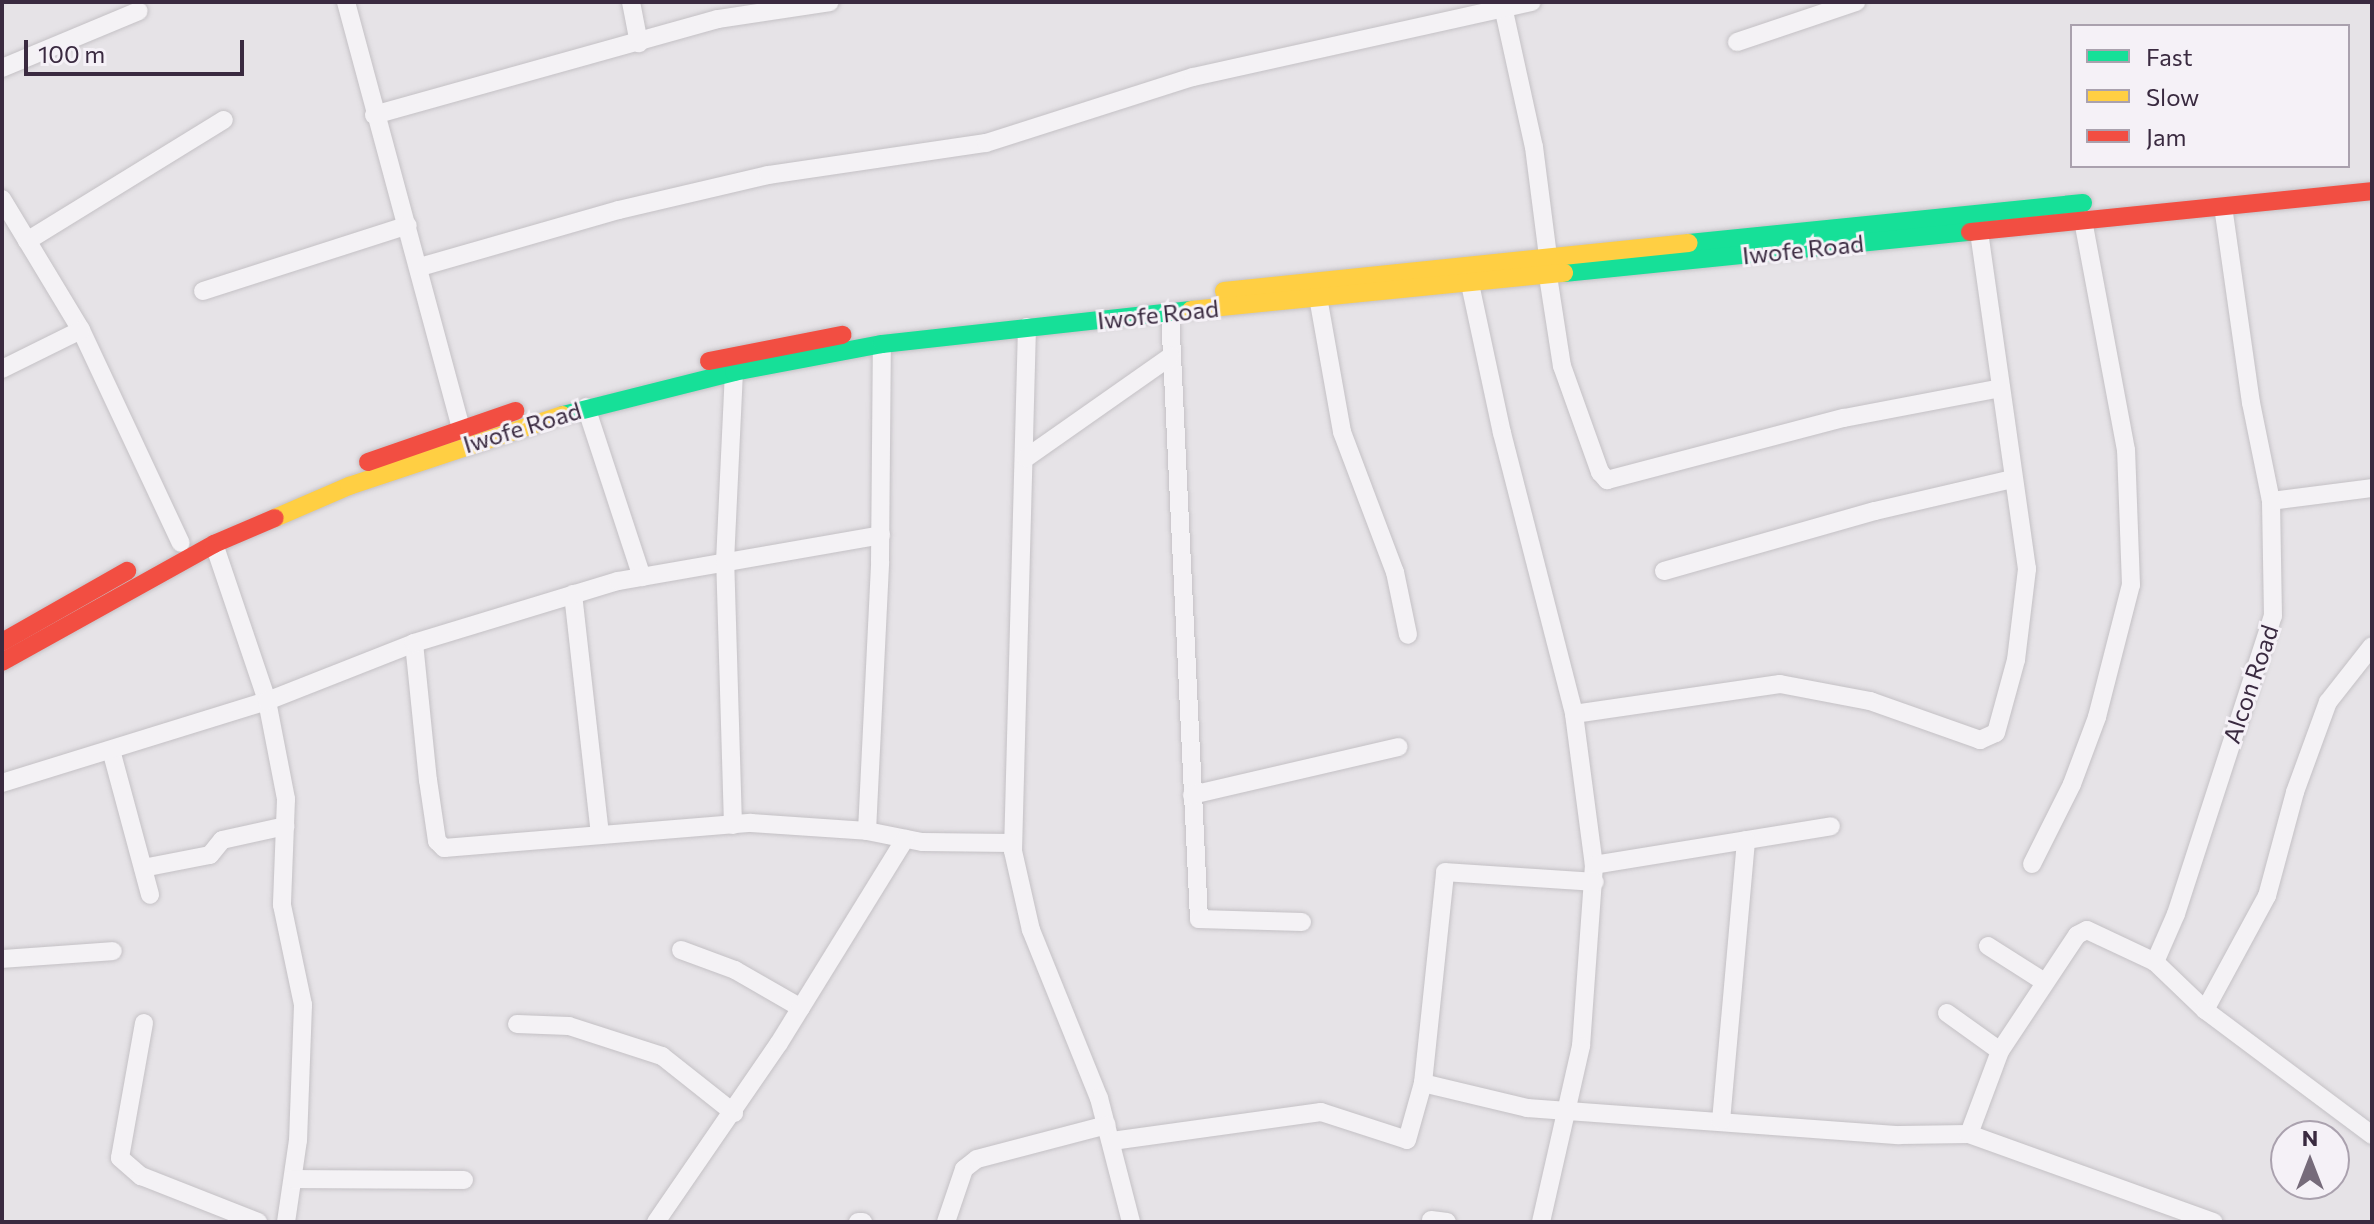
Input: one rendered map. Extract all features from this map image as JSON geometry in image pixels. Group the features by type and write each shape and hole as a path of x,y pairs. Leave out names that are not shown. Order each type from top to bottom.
{"street":[{"path":"346,2 374,115 420,267 461,427"},
{"path":"631,2 639,43"},
{"path":"374,115 718,19 830,2"},
{"path":"420,267 619,210 768,175 986,143 1193,77 1503,4 1532,2"},
{"path":"1737,42 1856,2"},
{"path":"1503,4 1534,147 1548,256"},
{"path":"2,68 139,11"},
{"path":"27,241 224,120"},
{"name":"Iwofe Road","path":"2,642 181,543 343,471 461,427 637,377 776,356 1005,313 2372,175"},
{"name":"Iwofe Road","path":"2,662 214,544 349,486 586,407 734,372 776,356 1027,327 2372,191"},
{"path":"2,199 8,223 27,241 81,330 181,543"},
{"name":"Alcon Road","path":"2155,962 2268,638 2276,553 2271,501 2251,403 2223,207"},
{"path":"2032,864 2072,784 2097,717 2131,585 2126,450 2083,220"},
{"path":"203,291 408,225"},
{"path":"1574,714 1780,684 1870,701 1987,740 1996,733 2007,703 2027,569 2022,514 2012,479 1979,232"},
{"path":"1548,276 1562,366 1600,472 1607,480 1844,418 2001,388"},
{"path":"1470,284 1502,433 1574,714 1595,873 1570,1108 1541,1222"},
{"path":"1318,297 1342,432 1395,572 1408,635"},
{"path":"1170,313 1199,919 1302,922"},
{"path":"1027,327 1026,458 1012,843 1031,930 1082,1049 1110,1133 1131,1222"},
{"path":"2,369 81,330"},
{"path":"867,831 881,535 882,344"},
{"path":"1026,458 1171,356"},
{"path":"733,825 725,562 734,372"},
{"path":"586,407 642,577"},
{"path":"1664,571 1875,511 2012,479"},
{"path":"2271,501 2372,488"},
{"path":"2,783 267,701 414,643 573,594 642,577 881,535"},
{"path":"214,544 267,701 280,757 285,826 282,905 303,1005 293,1179 286,1222"},
{"path":"573,594 600,834"},
{"path":"414,643 428,780 437,841 444,848 733,825 867,831 905,839 1012,843"},
{"path":"2205,1010 2267,896 2295,792 2328,702 2372,646"},
{"path":"1192,795 1398,747"},
{"path":"111,750 150,895"},
{"path":"143,868 210,855 222,840 285,826"},
{"path":"946,1222 964,1169 977,1159 1110,1133 1307,1112 1343,1116 1407,1140 1414,1133 1423,1083 1445,872 1595,873 1746,840 1831,826"},
{"path":"656,1222 734,1113 905,839"},
{"path":"1721,1121 1746,840"},
{"path":"1969,1134 2000,1051 2043,981 2081,931 2155,962 2205,1010 2372,1135"},
{"path":"1988,946 2043,981"},
{"path":"681,950 735,970 801,1008"},
{"path":"2,959 113,951"},
{"path":"1947,1013 2000,1051"},
{"path":"144,1023 120,1150 124,1165 258,1222"},
{"path":"517,1024 569,1026 662,1056 734,1113"},
{"path":"1423,1083 1527,1108 1570,1108 1899,1135 1969,1134 2214,1222"},
{"path":"293,1179 464,1180"}],"traffic: fast":[{"path":"1689,243 2083,203"},
{"path":"1564,273 1970,232"},
{"path":"563,415 734,372 882,344 1191,310"}],"traffic: slow":[{"path":"1224,291 1689,243"},
{"path":"1191,310 1564,273"},
{"path":"275,518 349,486 563,415"}],"traffic: jam":[{"path":"1970,232 2372,191"},
{"path":"709,361 842,335"},
{"path":"368,462 515,411"},
{"path":"2,662 214,544 275,518"},
{"path":"2,642 127,571"}]}
